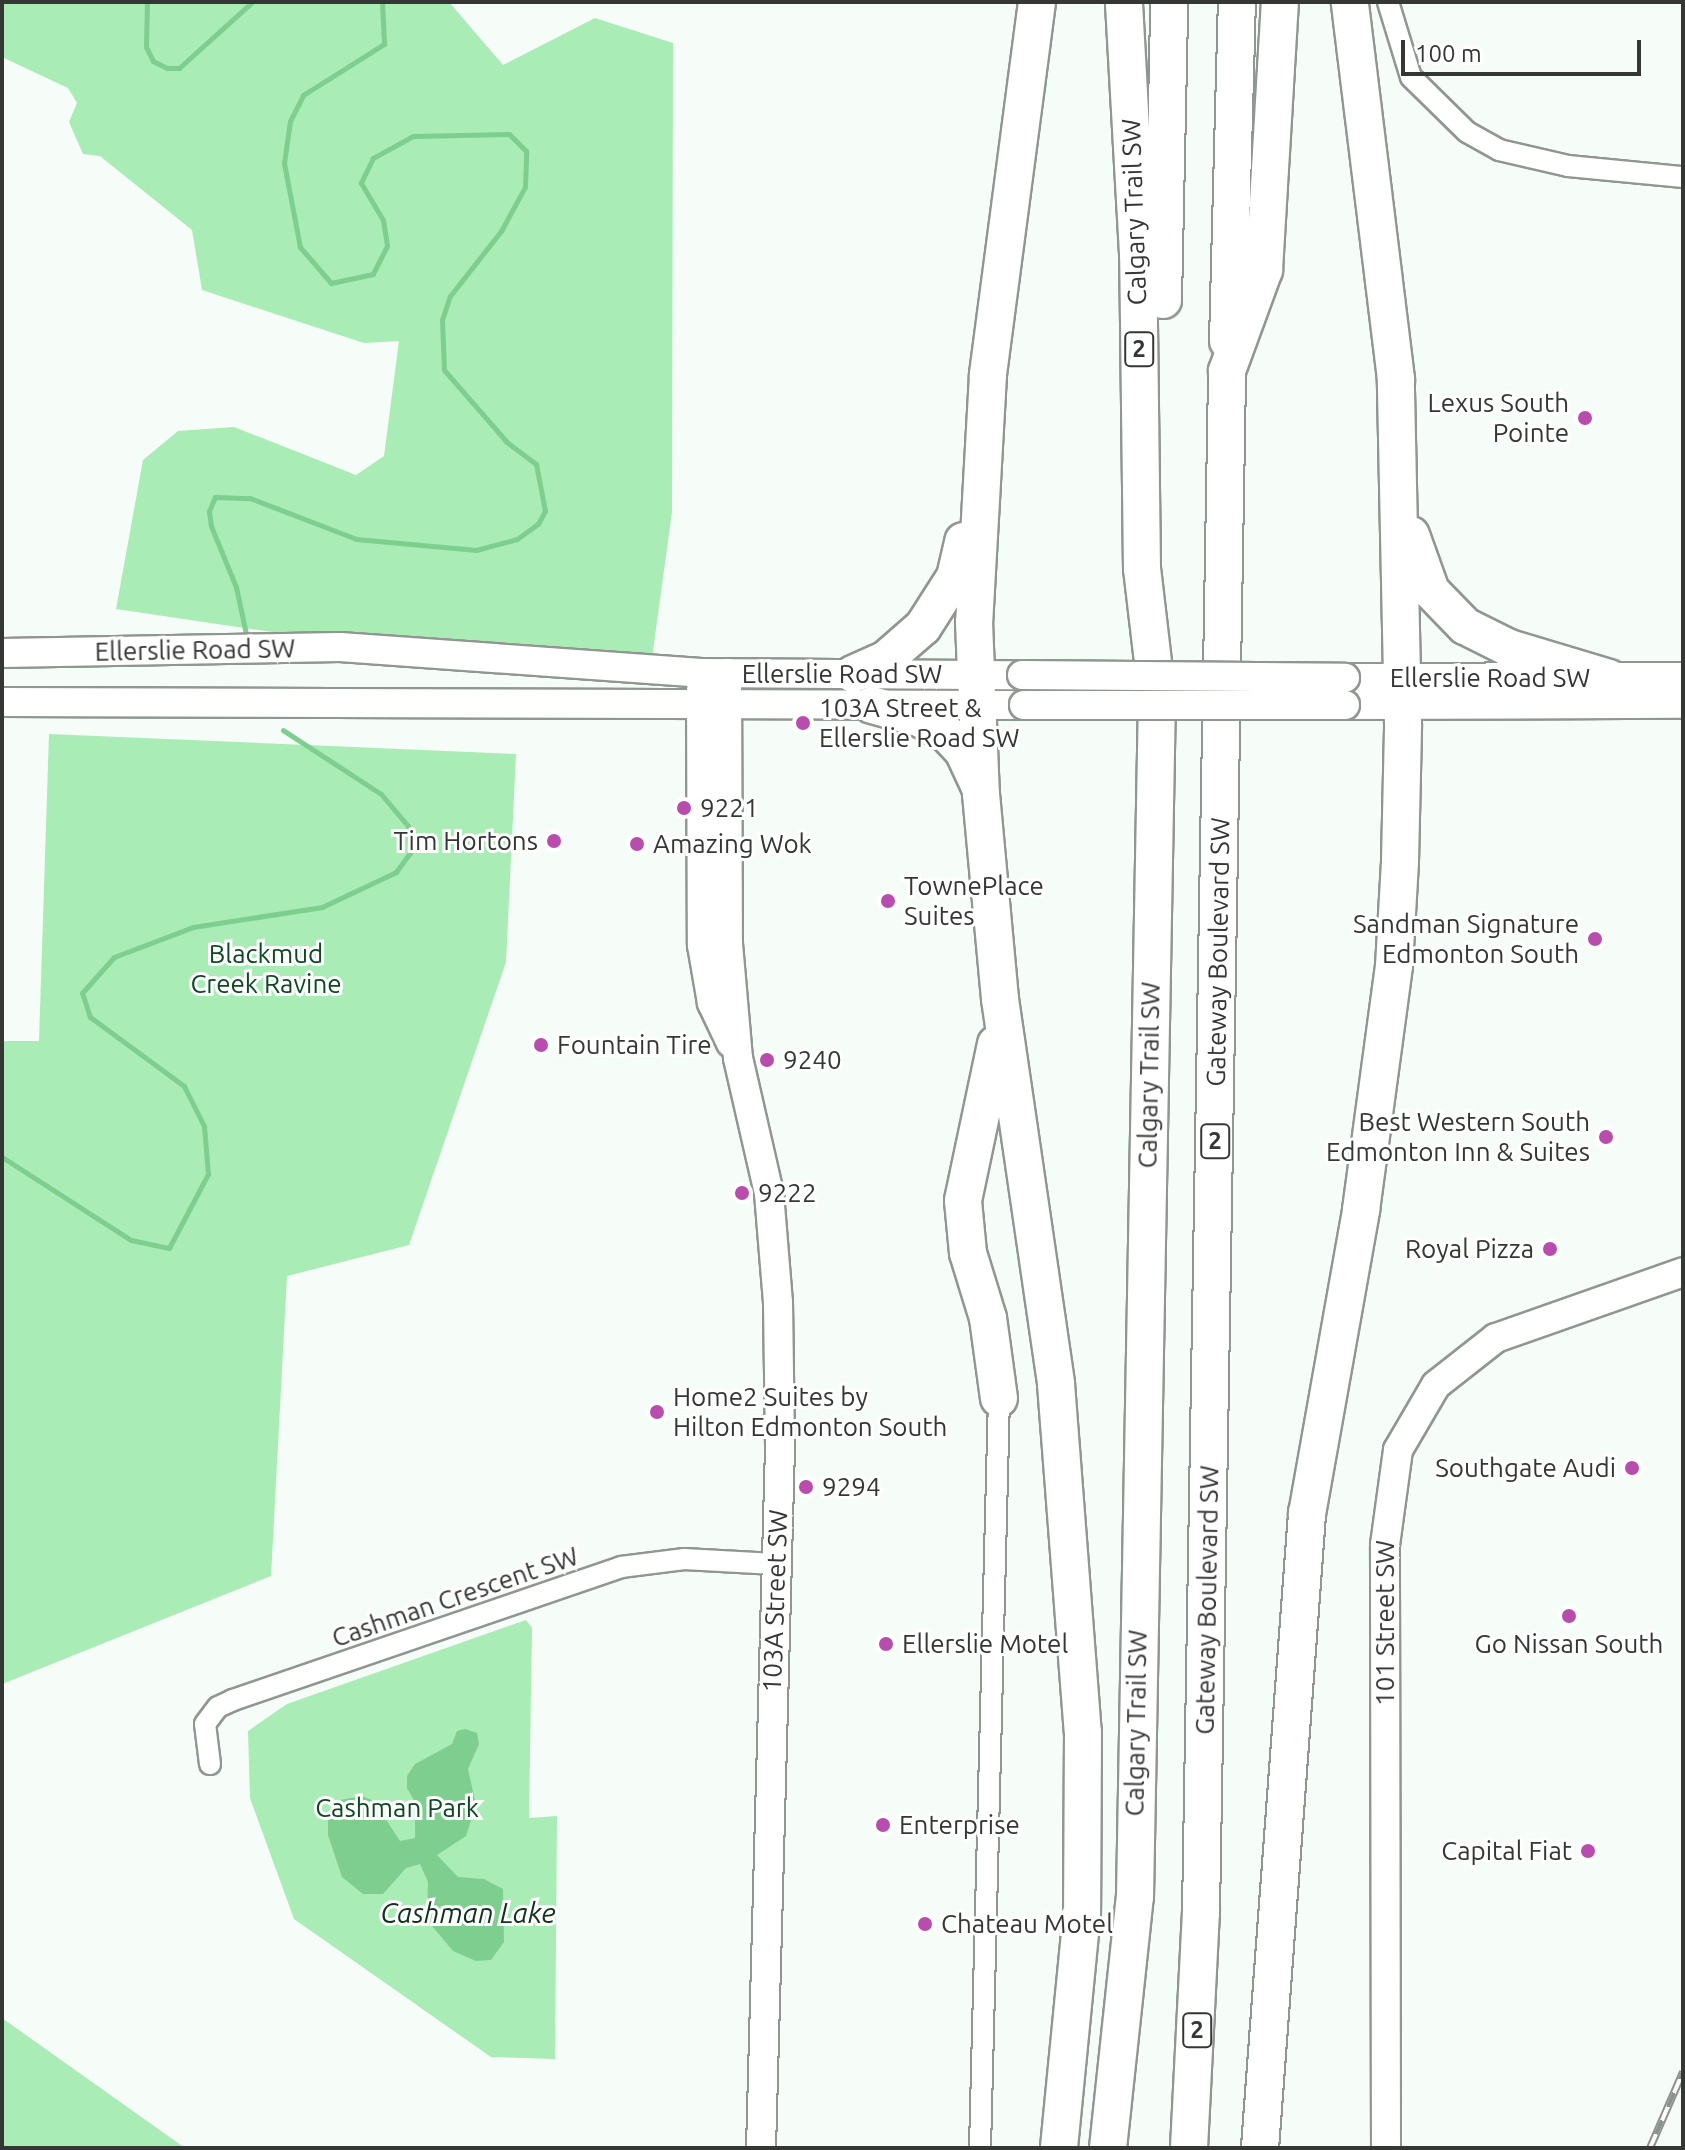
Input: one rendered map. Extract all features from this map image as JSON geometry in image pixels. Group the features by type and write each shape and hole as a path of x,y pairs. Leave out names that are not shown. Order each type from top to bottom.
{"highway":[{"path":"853,674 885,660 923,627 947,593 958,566 984,421 1037,2"},
{"name":"Calgary Trail SW","path":"1108,2148 1128,1994 1135,1897 1157,696 1142,569 1138,254 1124,2"},
{"path":"1157,696 1169,2"},
{"path":"1227,371 1237,2"},
{"name":"Gateway Boulevard SW","path":"1189,2148 1201,1912 1227,371 1264,270 1280,2"},
{"path":"1260,2148 1307,1514 1361,1210 1394,966 1402,692 1400,456 1391,307 1350,2"},
{"path":"984,421 974,622 980,690 981,794 1000,999 1056,1384 1083,1732 1082,1913 1059,2148"},
{"path":"1400,456 1419,567 1446,609 1465,626 1509,648 1609,678"},
{"path":"872,705 919,718 948,735 963,751 981,794"},
{"path":"999,1398 988,1318 968,1253 963,1201 991,1081 1000,999"},
{"path":"1120,2148 1128,1994"}],"main road":[{"name":"Ellerslie Road SW","path":"2,653 74,653 148,648 340,647 714,673 853,674 980,690 1024,705 1345,692 1683,704"},
{"path":"2,667 74,653"},
{"name":"103A Street SW","path":"714,673 713,707 738,1058 765,1171 777,1270 775,1564 761,2148"},
{"name":"Ellerslie Road SW","path":"2,702 394,700 713,707 872,705 980,690 1022,675 1345,692"},
{"name":"Ellerslie Road SW","path":"1402,692 1609,678 1683,677"},
{"path":"647,706 678,720 700,757"},
{"name":"103A Street SW","path":"713,707 700,757 705,968 712,1003 738,1058"},
{"name":"101 Street SW","path":"1386,2148 1385,1545 1398,1450 1436,1385 1496,1338 1683,1272"}],"street":[{"path":"1388,2 1397,41 1411,77 1437,106 1467,132 1499,150 1568,166 1683,177"},
{"path":"980,2148 999,1398"},
{"name":"Cashman Crescent SW","path":"210,1764 205,1736 208,1716 244,1696 621,1567 673,1560 775,1564"}],"green space":[{"path":"2,2 449,2 503,65 595,18 673,43 672,512 652,658 326,640 116,609 143,460 178,431 234,427 356,475 384,456 399,341 364,343 202,290 192,230 100,156 83,154 69,122 77,103 68,88 2,57"},
{"name":"Blackmud Creek Ravine","path":"49,734 516,754 506,962 409,1245 287,1276 271,1576 2,1684 2,1041 39,1041"},
{"name":"Cashman Park","path":"526,1620 532,1628 529,1818 557,1816 555,2059 491,2057 294,1919 250,1798 248,1731 287,1704"},
{"path":"2,2018 185,2148 2,2148"}],"water":[{"name":"Cashman Lake","path":"465,1729 477,1733 479,1744 468,1769 476,1805 466,1836 437,1855 458,1877 484,1879 503,1889 504,1942 491,1960 476,1961 453,1951 427,1920 428,1882 420,1864 406,1868 383,1894 363,1894 342,1877 328,1835 328,1817 340,1800 362,1796 374,1801 400,1841 415,1838 415,1802 407,1788 407,1776 415,1764 452,1744 457,1731"}],"waterway":[{"path":"147,2 146,47 153,61 167,68 179,68 252,2"},
{"path":"246,634 236,587 211,526 209,511 215,497 250,498 356,539 476,550 517,539 538,524 545,511 536,464 506,441 444,370 442,320 450,296 501,231 525,187 526,151 509,134 413,136 373,158 361,183 383,220 387,246 373,274 331,283 300,247 284,163 290,121 303,95 384,44 382,2"},
{"path":"2,1157 131,1240 169,1248 208,1174 204,1126 184,1086 90,1017 82,993 114,957 193,927 322,907 396,872 410,853 408,826 381,794 283,730"}],"railway":[{"path":"1650,2148 1683,2072"}],"place":[{"name":"Lexus South Pointe","path":"1585,418"},
{"name":"103A Street & Ellerslie Road SW","path":"803,723"},
{"name":"9221","path":"684,808"},
{"name":"Tim Hortons","path":"554,841"},
{"name":"Amazing Wok","path":"637,844"},
{"name":"TownePlace Suites","path":"888,901"},
{"name":"Sandman Signature Edmonton South","path":"1595,939"},
{"name":"Fountain Tire","path":"541,1045"},
{"name":"9240","path":"767,1060"},
{"name":"Best Western South Edmonton Inn & Suites","path":"1606,1137"},
{"name":"9222","path":"742,1193"},
{"name":"Royal Pizza","path":"1550,1249"},
{"name":"Home2 Suites by Hilton Edmonton South","path":"657,1412"},
{"name":"Southgate Audi","path":"1632,1468"},
{"name":"9294","path":"806,1487"},
{"name":"Go Nissan South","path":"1569,1616"},
{"name":"Ellerslie Motel","path":"886,1644"},
{"name":"Enterprise","path":"883,1825"},
{"name":"Capital Fiat","path":"1588,1851"},
{"name":"Chateau Motel","path":"925,1924"}]}
